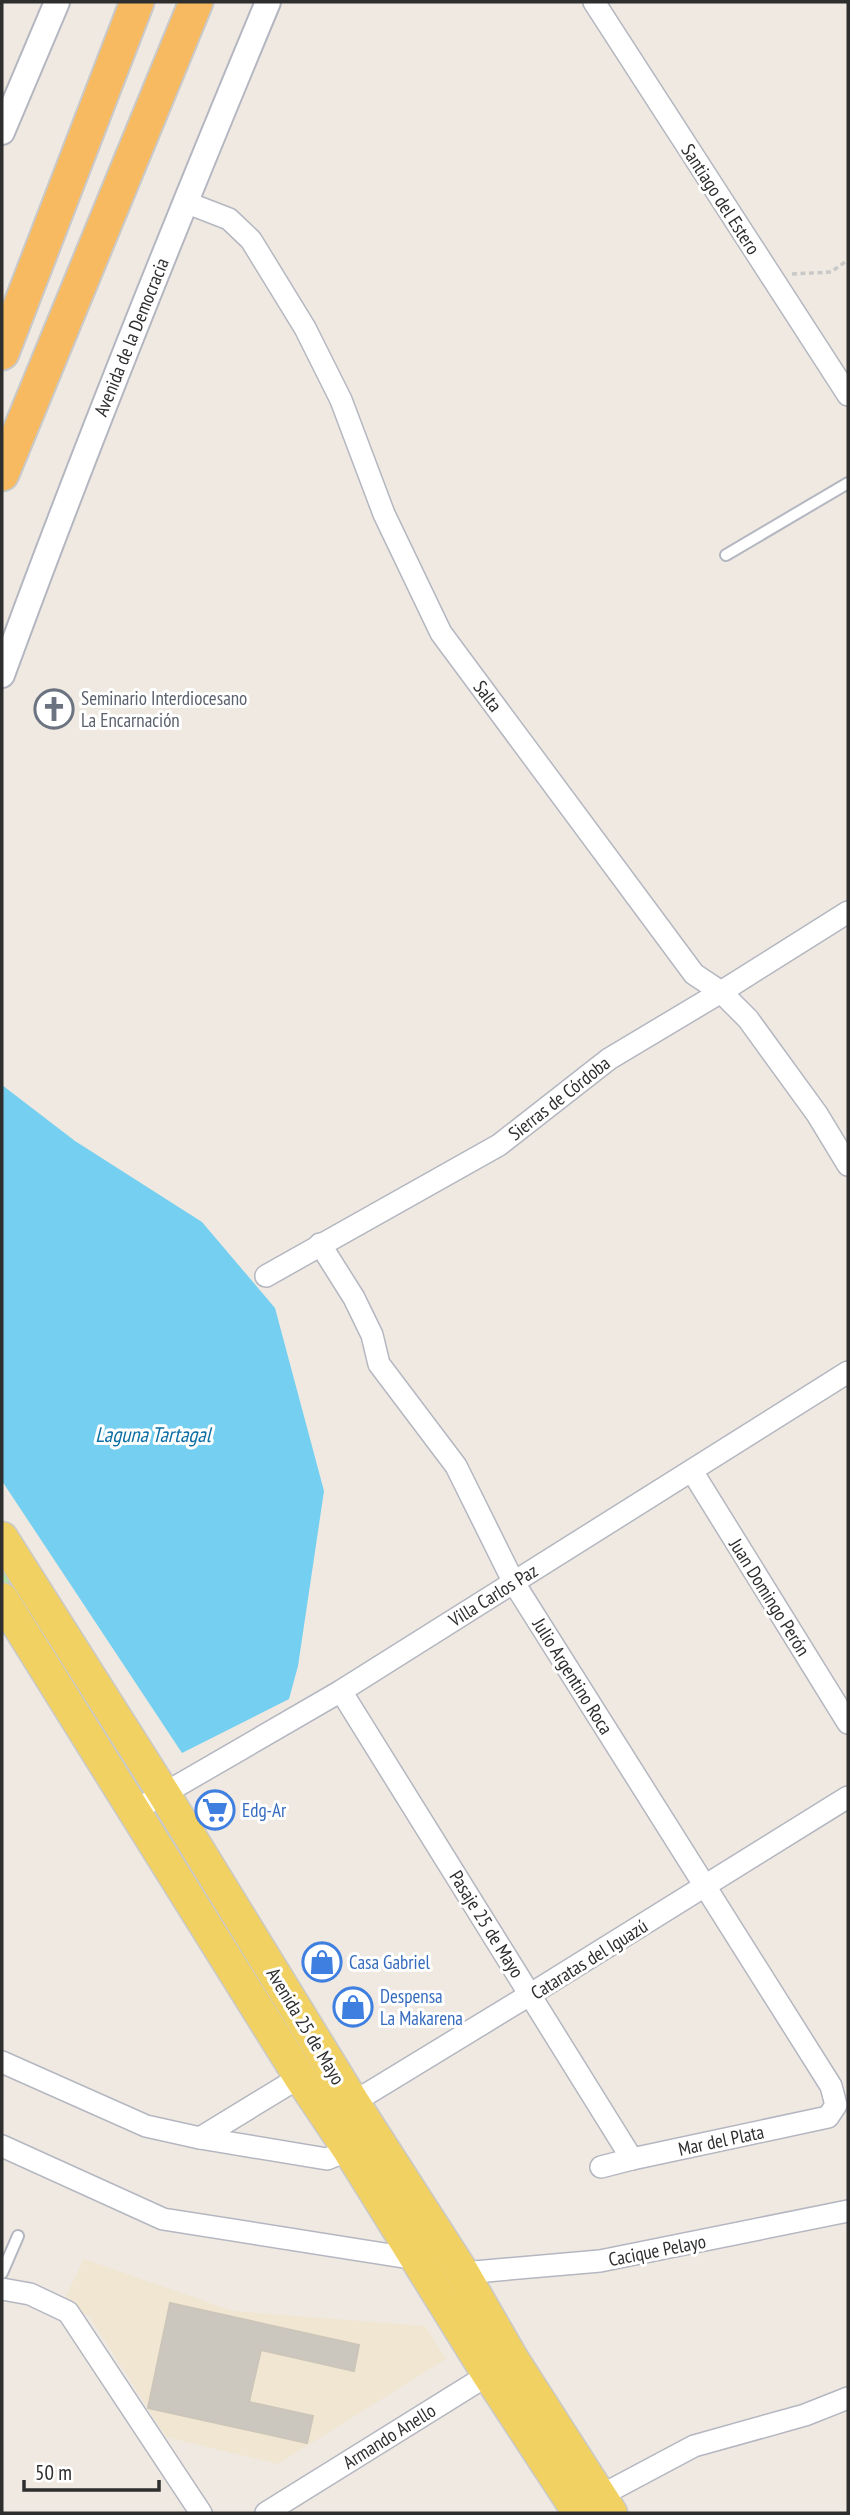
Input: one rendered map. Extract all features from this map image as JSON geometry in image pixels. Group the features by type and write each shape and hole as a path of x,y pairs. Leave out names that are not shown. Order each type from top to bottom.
{"highway":[{"path":"2,353 137,2"},
{"path":"2,474 195,2"}],"main road":[{"name":"Avenida 25 de Mayo","path":"2,1538 164,1794 341,2110 463,2273 500,2367"},
{"name":"Avenida 25 de Mayo","path":"2,1599 300,2077 341,2110 349,2150 416,2259 500,2367 597,2507"}],"street":[{"path":"2,132 57,2"},
{"name":"Avenida de la Democracia","path":"2,675 64,507 268,2"},
{"name":"Santiago del Estero","path":"594,2 848,395"},
{"name":"Salta","path":"185,202 229,219 251,240 305,328 341,400 384,514 441,633 694,974 721,992 748,1019 817,1114 848,1165"},
{"name":"Sierras de Córdoba","path":"266,1276 499,1145 609,1059 848,912"},
{"name":"Julio Argentino Roca","path":"320,1244 354,1298 372,1335 379,1364 456,1466 513,1583 831,2086 835,2105"},
{"name":"Villa Carlos Paz","path":"134,1811 341,1691 848,1372"},
{"name":"Juan Domingo Perón","path":"692,1471 848,1723"},
{"name":"Pasaje 25 de Mayo","path":"341,1691 632,2158"},
{"name":"Cataratas del Iguazú","path":"341,2110 848,1797"},
{"path":"2,2062 146,2126 200,2138 327,2159 349,2150"},
{"path":"200,2138 300,2077"},
{"name":"Mar del Plata","path":"601,2167 632,2158 828,2118 835,2105"},
{"path":"2,2146 163,2219 416,2259"},
{"name":"Cacique Pelayo","path":"463,2273 600,2261 848,2211"},
{"path":"2,2289 30,2294 68,2312 201,2513"},
{"name":"Armando Anello","path":"266,2513 500,2367"},
{"path":"597,2507 694,2446 805,2415 848,2398"}],"lane":[{"path":"726,555 848,483"},
{"path":"2,2273 18,2235"}],"path":[{"path":"769,274 831,272 848,260"}],"shaded area":[{"path":"84,2259 233,2311 425,2326 446,2359 278,2464 166,2437 90,2317 63,2302"}],"green space":[{"path":"2,1563 134,1775 132,1778 125,1777 2,1579"}],"water":[{"name":"Laguna Tartagal","path":"2,1085 75,1141 202,1222 275,1308 324,1491 298,1666 289,1699 182,1753 2,1481"}],"building":[{"path":"170,2303 359,2345 354,2371 261,2350 249,2402 313,2416 307,2443 148,2408"}],"place":[{"name":"Seminario Interdiocesano La Encarnación","path":"54,709"},
{"name":"Edg-Ar","path":"215,1810"},
{"name":"Casa Gabriel","path":"322,1962"},
{"name":"Despensa La Makarena","path":"353,2007"}]}
